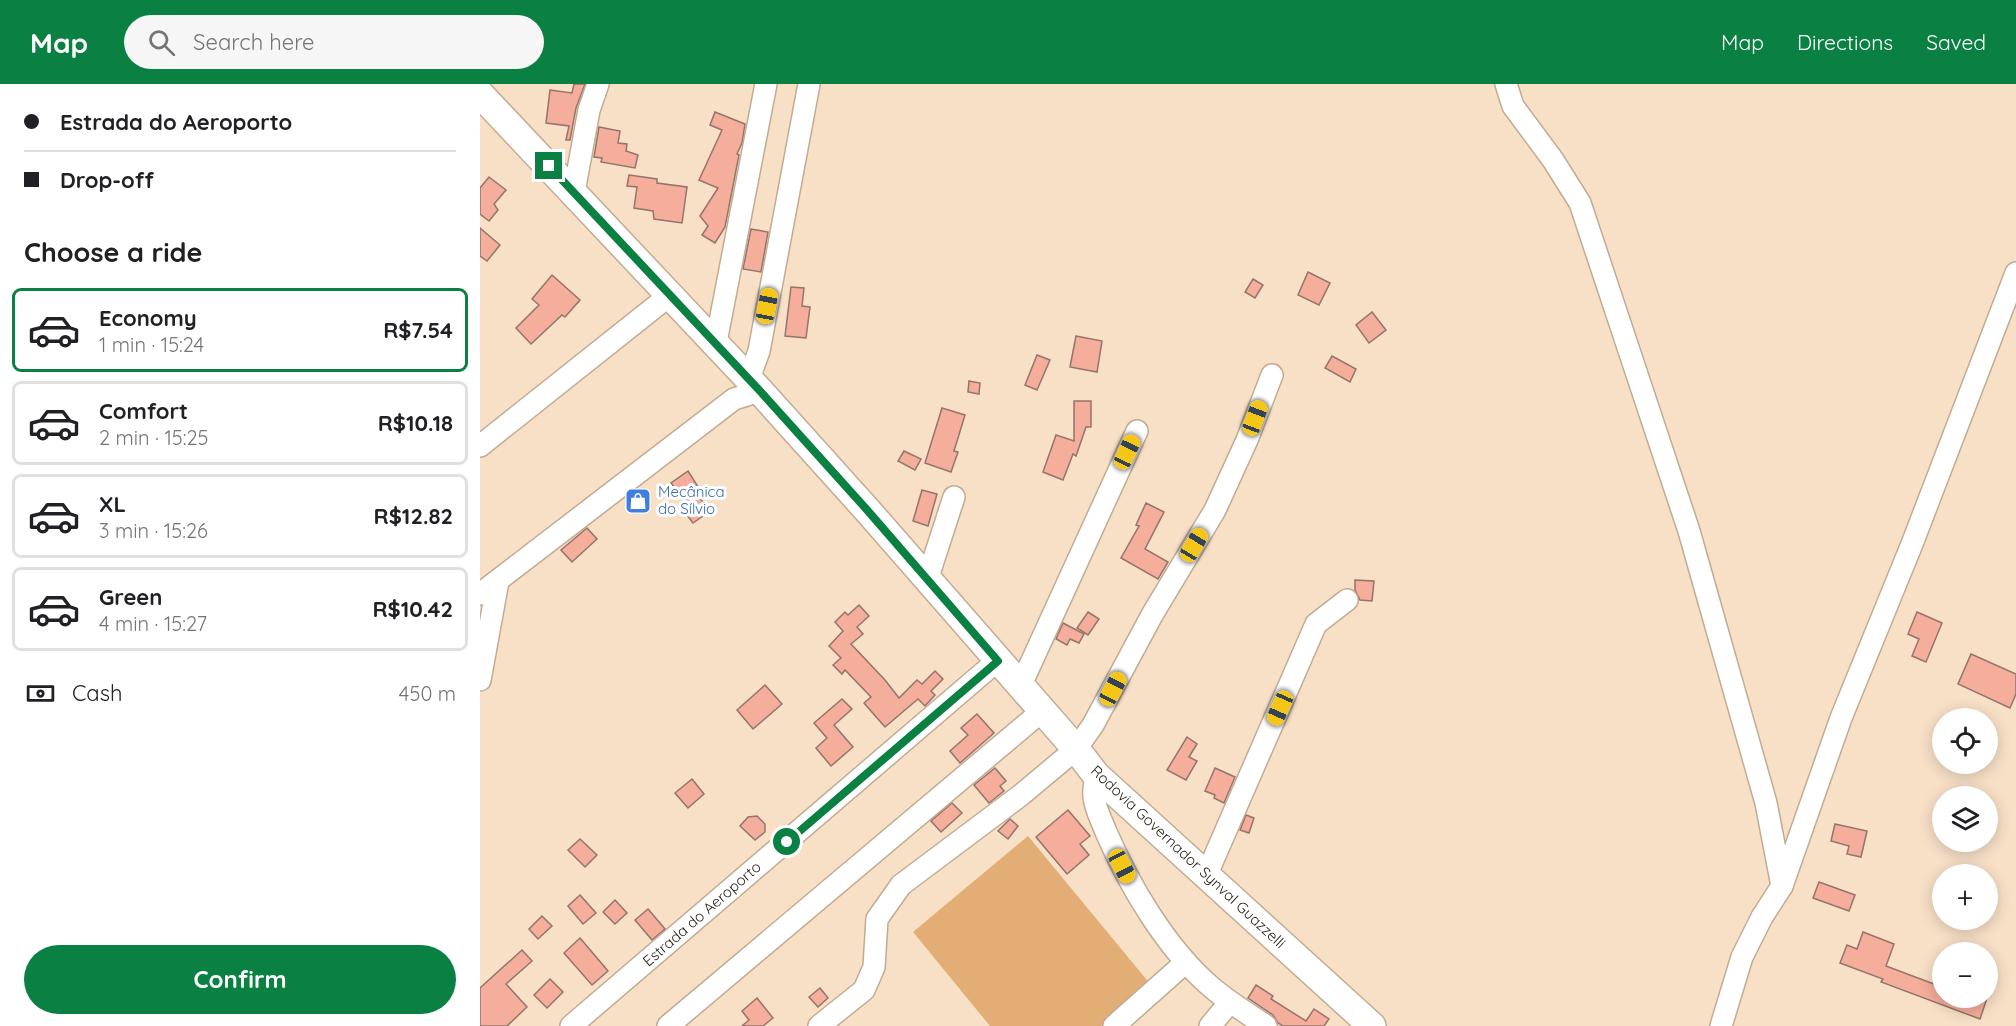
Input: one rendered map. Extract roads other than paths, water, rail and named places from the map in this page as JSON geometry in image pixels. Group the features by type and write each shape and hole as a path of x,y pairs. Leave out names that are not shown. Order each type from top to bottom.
{"main road":[{"name":"Rodovia Governador Synval Guazzelli","path":"480,94 716,342 733,364 1076,749 1096,775 1372,1026"}],"street":[{"path":"574,192 589,110 598,84"},
{"path":"716,342 765,84"},
{"path":"480,594 754,385 809,84"},
{"path":"1506,84 1513,106 1553,160 1580,203 1689,531 1766,803 1782,886"},
{"path":"1721,1026 1742,957 1762,917 1782,886 1841,718 1912,544 2016,273"},
{"path":"480,446 670,295"},
{"path":"819,1026 864,990 874,968 877,919 901,885 1021,795 1076,749 1093,725 1152,615 1215,510 1247,440 1272,375"},
{"path":"1020,687 1137,431"},
{"path":"927,580 954,497"},
{"path":"480,680 498,581"},
{"path":"1206,876 1316,624 1347,600"},
{"name":"Estrada do Aeroporto","path":"571,1026 998,661"},
{"path":"668,1026 1042,711"},
{"path":"1096,775 1093,797 1114,852 1137,895 1186,962 1209,986 1266,1026"},
{"path":"1114,1026 1186,962"},
{"path":"1210,1026 1230,1002"}],"place":[{"name":"Mecânica do Sílvio","path":"638,501"}]}
